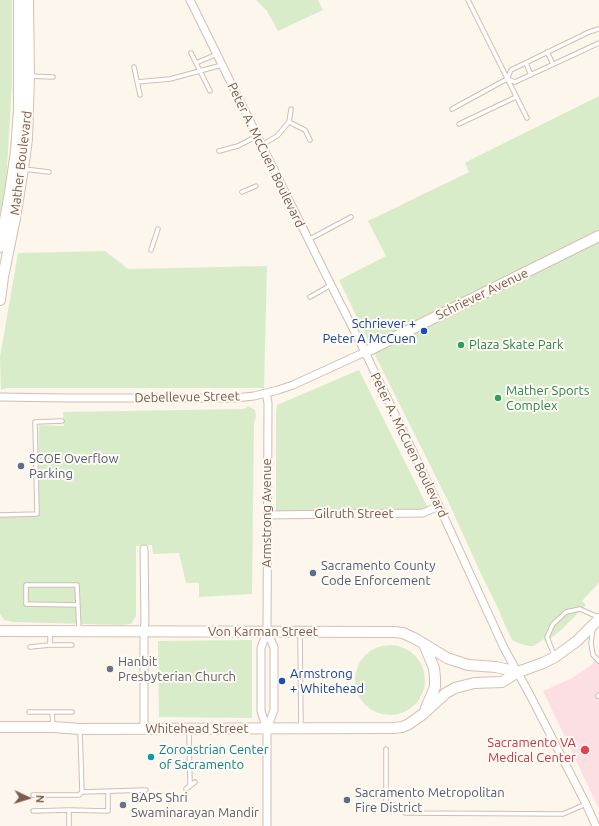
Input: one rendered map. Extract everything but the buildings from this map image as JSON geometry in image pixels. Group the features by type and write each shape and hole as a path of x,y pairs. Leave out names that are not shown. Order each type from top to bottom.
{"street":[{"name":"Mather Boulevard","path":"0,247 16,151 19,109 19,0"},
{"name":"Mather Boulevard","path":"0,300 23,169 26,139 28,0"},
{"name":"Peter A. McCuen Boulevard","path":"190,0 330,285 365,352 439,506 504,648 518,672 596,826"},
{"name":"Schriever Avenue","path":"365,352 599,236"},
{"name":"Debellevue Street","path":"0,397 235,398 266,393 293,385 365,352"},
{"name":"Armstrong Avenue","path":"266,393 268,403 267,632 261,648 261,711 267,729 267,826"},
{"name":"Gilruth Street","path":"267,515 423,513 439,506"},
{"path":"144,549 144,729"},
{"name":"Whitehead Street","path":"0,727 53,727 80,729 267,729 402,727 423,714 440,698 456,688 474,683 502,682 518,672 544,663 555,657 577,641 597,620"},
{"name":"Von Karman Street","path":"0,631 395,632 409,635 447,658 456,661 518,672"},
{"name":"Armstrong Avenue","path":"267,632 274,647 274,710 267,729"},
{"path":"423,714 434,687 435,678 434,668 424,643"}],"lane":[{"path":"468,0 527,118"},
{"path":"452,109 507,79 511,70 589,32 599,29"},
{"path":"507,79 515,82 599,43"},
{"path":"547,52 553,64"},
{"path":"192,53 210,91"},
{"path":"196,63 217,54"},
{"path":"526,63 531,75"},
{"path":"137,82 170,79 222,65"},
{"path":"134,67 140,95"},
{"path":"28,76 53,77"},
{"path":"459,124 516,97"},
{"path":"262,146 277,136 289,122 291,109"},
{"path":"289,122 305,130 310,140"},
{"path":"219,151 238,146 257,136"},
{"path":"23,169 49,172"},
{"path":"242,192 256,186"},
{"path":"308,240 351,217"},
{"path":"151,250 158,229"},
{"path":"310,297 330,285"},
{"path":"0,515 37,514 35,422 62,421"},
{"path":"78,605 26,604 26,585 77,584 78,605 79,631"},
{"path":"555,657 547,637 553,624 566,612 580,609 597,620 591,643 593,655 599,661"},
{"path":"50,631 50,645"},
{"path":"300,632 301,728"},
{"path":"30,647 72,645"},
{"path":"29,712 72,712"},
{"path":"52,712 53,727"},
{"path":"80,729 82,792"},
{"path":"189,729 190,785"},
{"path":"386,749 386,804 398,806 405,813 563,814 586,804"},
{"path":"186,789 195,782"},
{"path":"33,795 146,790"},
{"path":"33,811 108,811 108,791"},
{"path":"69,810 69,826"}],"shaded area":[{"name":"Sacramento VA Medical Center","path":"599,657 599,809 543,691 572,678 590,666"}],"green space":[{"path":"0,0 12,0 12,83 6,184 0,214"},
{"path":"256,0 318,0 323,10 278,31 267,11"},
{"name":"Mather Sports Complex","path":"599,96 599,583 582,601 586,605 561,630 545,642 544,639 534,646 529,646 512,640 447,499 339,280 386,256 368,221 469,172 465,163"},
{"path":"105,251 128,269 267,266 264,388 7,388 1,390 0,357 18,253"},
{"path":"359,370 429,510 276,515 277,405"},
{"path":"248,406 255,410 256,418 254,422 252,594 199,597 199,583 186,583 179,553 153,554 152,545 136,546 136,616 131,624 13,622 4,620 0,614 0,515 37,514 39,425 64,426 63,412 244,409"},
{"path":"252,640 252,718 159,717 158,641"},
{"path":"390,645 403,648 415,655 422,667 425,680 422,693 415,705 403,712 390,715 377,712 365,705 358,693 355,680 358,667 365,655 377,648"}],"place":[{"name":"Schriever + Peter A McCuen","path":"424,331"},
{"name":"Plaza Skate Park","path":"461,345"},
{"name":"Mather Sports Complex","path":"498,398"},
{"name":"SCOE Overflow Parking","path":"21,466"},
{"name":"Sacramento County Code Enforcement","path":"313,573"},
{"name":"Hanbit Presbyterian Church","path":"110,669"},
{"name":"Armstrong + Whitehead","path":"282,681"},
{"name":"Sacramento VA Medical Center","path":"585,750"},
{"name":"Zoroastrian Center of Sacramento","path":"151,757"},
{"name":"Sacramento Metropolitan Fire District","path":"347,800"},
{"name":"BAPS Shri Swaminarayan Mandir","path":"123,805"}]}
